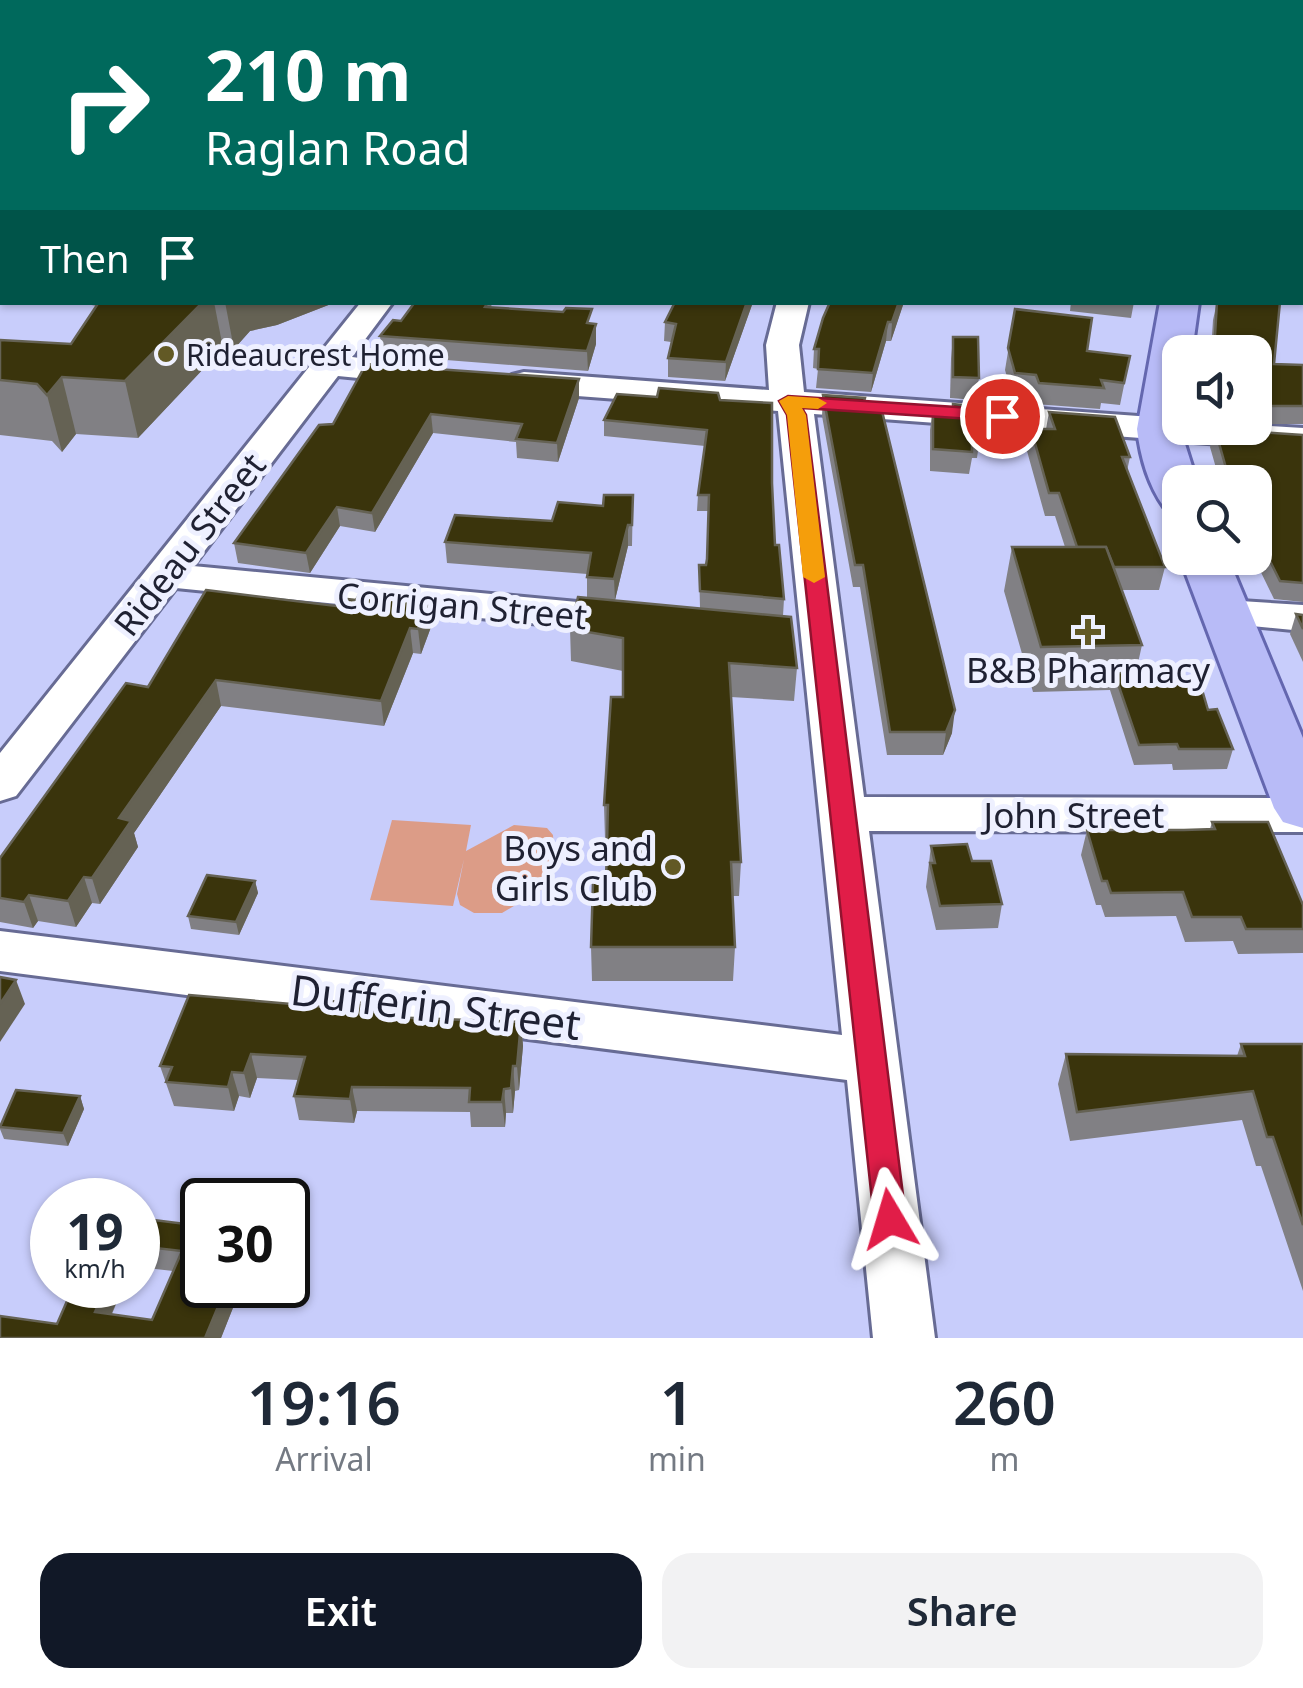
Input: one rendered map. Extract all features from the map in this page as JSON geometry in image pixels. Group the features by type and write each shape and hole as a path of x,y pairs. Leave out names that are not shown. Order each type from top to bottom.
{"main road":[{"path":"1168,465 1160,429 1180,305"},
{"path":"1210,575 1303,811"}],"street":[{"name":"Rideau Street","path":"0,785 376,305"},
{"path":"793,305 780,354 788,401 797,415 800,634 844,814 904,1338"},
{"path":"330,365 451,376"},
{"path":"490,379 1303,439"},
{"name":"Corrigan Street","path":"164,576 666,623"},
{"path":"1225,613 1303,618"},
{"name":"John Street","path":"844,814 1303,811"},
{"name":"Dufferin Street","path":"0,952 871,1060"}],"shaded area":[{"path":"392,820 471,825 466,851 514,825 547,828 553,835 555,871 546,887 502,913 474,913 460,905 457,894 464,859 453,906 370,900"}],"building":[{"path":"97,305 200,305 125,381 62,377 47,395 37,384 0,380 0,340 71,344"},
{"path":"413,305 486,305 563,312 566,308 592,309 587,323 596,324 587,351 380,336 393,320 401,321"},
{"path":"674,305 746,305 726,362 668,358 676,324 665,322"},
{"path":"829,305 898,305 892,322 888,322 873,373 818,369 819,349 814,349"},
{"path":"1217,305 1280,305 1274,364 1303,365 1303,406 1272,406 1272,335 1215,335"},
{"path":"1015,309 1092,318 1087,351 1130,356 1124,383 1101,380 1104,388 1039,383 1036,375 1015,373 1008,348"},
{"path":"953,337 978,337 979,378 953,377"},
{"path":"366,364 579,379 557,443 516,439 522,424 431,414 372,513 337,507 306,553 234,543 319,425 333,424"},
{"path":"659,388 718,393 720,400 772,403 775,545 779,545 784,599 700,591 699,565 706,565 707,559 709,495 698,495 707,430 604,420 617,394 657,397"},
{"path":"823,395 865,398 863,406 881,407 955,710 946,732 890,732 863,565 855,565"},
{"path":"953,404 980,407 980,436 972,436 972,452 933,449 933,408 953,410"},
{"path":"1049,412 1115,417 1130,457 1122,457 1162,567 1114,567 1106,547 1077,547 1059,493 1049,493 1031,429 1055,429"},
{"path":"1272,433 1303,435 1303,583 1280,581 1272,565 1272,465 1225,465 1220,445 1272,445"},
{"path":"604,495 633,495 632,525 628,525 614,579 587,577 591,553 445,542 455,515 552,521 558,502 603,506"},
{"path":"1012,547 1106,547 1142,645 1041,647"},
{"path":"206,590 344,607 348,599 356,600 359,595 429,602 418,629 410,628 381,701 216,680 119,818 131,821 92,878 84,877 68,901 29,895 24,902 0,898 0,858 126,683 148,687"},
{"path":"578,597 791,617 797,668 729,663 741,862 731,862 735,947 591,947 593,882 606,882 608,805 604,805 611,697 623,697 623,638 570,629"},
{"path":"1114,672 1164,673 1166,682 1200,683 1208,710 1217,709 1233,749 1139,745"},
{"path":"1212,822 1268,822 1303,905 1303,929 1246,929 1241,917 1192,917 1183,892 1111,893 1107,881 1102,881 1087,830 1215,829"},
{"path":"967,844 972,861 991,861 1002,904 940,906 930,863 935,863 931,846"},
{"path":"207,875 255,881 236,922 188,916"},
{"path":"0,977 16,980 0,1004"},
{"path":"189,995 326,1007 328,1001 365,1003 364,1011 388,1013 387,1017 521,1022 517,1066 513,1066 511,1088 504,1089 502,1102 469,1102 470,1088 352,1087 350,1099 294,1096 305,1057 251,1054 244,1073 232,1072 228,1087 166,1082 172,1067 160,1066"},
{"path":"1241,1044 1303,1044 1303,1225 1253,1091 1077,1112 1066,1054 1245,1056"},
{"path":"16,1090 80,1096 63,1133 0,1127"},
{"path":"160,1221 180,1223 180,1251 160,1248"},
{"path":"180,1256 180,1308 217,1308 205,1338 0,1338 0,1316 57,1324 64,1308 97,1308 95,1312 152,1320"}],"slow traffic":[{"path":"814,577 797,415 788,401 818,403"}],"place":[{"name":"Rideaucrest Home","path":"166,354"},
{"name":"B&B Pharmacy","path":"1088,632"},
{"name":"Boys and Girls Club","path":"673,867"}],"route":[{"path":"890,1219 797,415 788,401 1002,416"}]}
